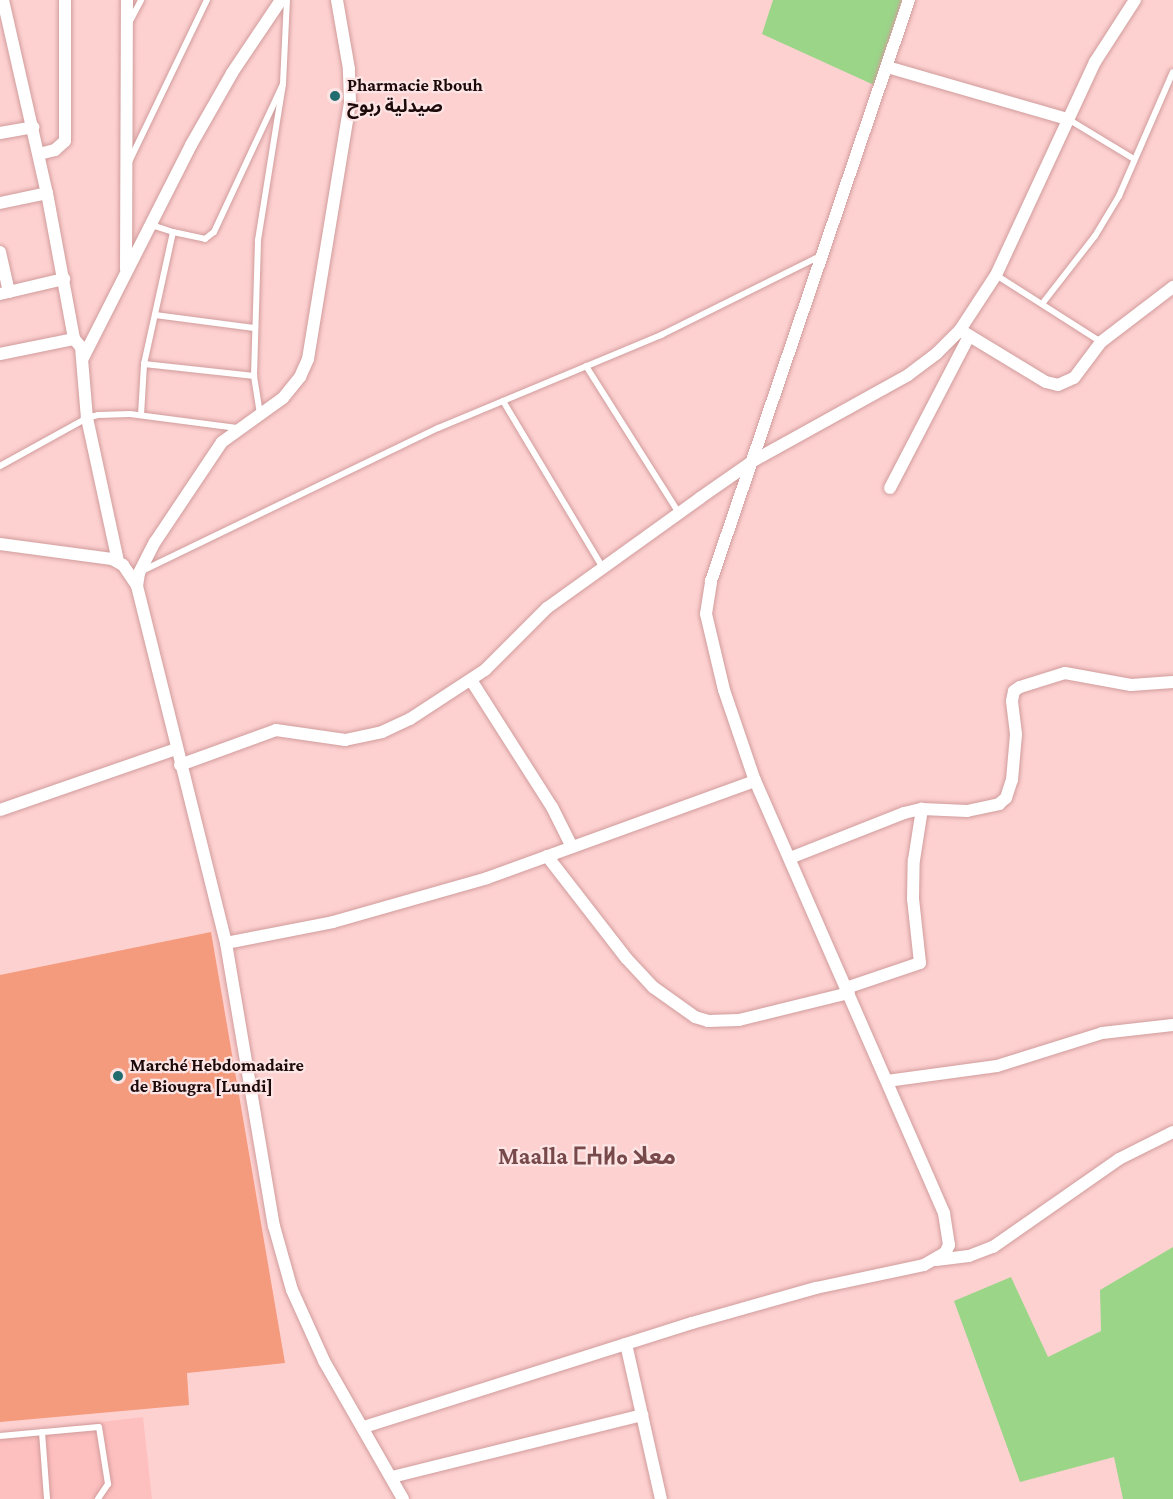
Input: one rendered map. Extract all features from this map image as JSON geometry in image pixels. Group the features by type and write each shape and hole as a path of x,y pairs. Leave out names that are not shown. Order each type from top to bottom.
{"street":[{"path":"3,0 48,193 74,339 83,358 87,417 118,561 137,586"},
{"path":"39,154 55,150 65,141 65,0"},
{"path":"126,270 124,172 127,0"},
{"path":"83,358 126,270 232,72 281,0"},
{"path":"337,0 349,69 350,102 316,324 300,377 283,398 237,428 210,459 139,573 137,586 226,943 274,1226 292,1290 324,1361 364,1427 402,1499"},
{"path":"909,0 825,253 711,581 706,614 714,653 755,781 848,990 950,1234 945,1253 936,1260"},
{"path":"890,488 965,333 996,275 1095,62 1135,0"},
{"path":"887,67 1067,119"},
{"path":"0,133 33,127"},
{"path":"0,202 48,193"},
{"path":"0,252 4,293 64,279"},
{"path":"965,333 1046,382 1058,385 1074,378 1101,342 1173,287"},
{"path":"180,765 276,730 305,733 327,740 360,739 410,719 471,680 547,608 753,461 908,375 965,333"},
{"path":"0,354 74,339"},
{"path":"0,544 118,561"},
{"path":"790,858 922,810 983,809 1006,798 1015,760 1012,701 1014,692 1020,687 1065,674 1131,686 1173,682"},
{"path":"471,680 552,807 572,847"},
{"path":"0,810 176,749"},
{"path":"226,943 396,905 547,856 755,781"},
{"path":"547,856 653,987 695,1017 708,1022 739,1020 848,990 920,963 913,899 914,860 922,810"},
{"path":"887,1081 997,1066 1102,1033 1173,1025"},
{"path":"364,1427 816,1287 936,1260 969,1256 993,1247 1119,1159 1173,1132"},
{"path":"626,1344 661,1499"},
{"path":"392,1478 642,1415"}],"lane":[{"path":"127,25 141,0"},
{"path":"124,172 207,0"},
{"path":"260,414 254,376 254,328 261,209 284,84 287,0"},
{"path":"1042,304 1095,236 1119,196 1173,72"},
{"path":"151,225 211,237 284,84"},
{"path":"1067,119 1134,159"},
{"path":"141,415 144,364 172,231"},
{"path":"139,573 354,467 661,335 825,253"},
{"path":"996,275 1101,342"},
{"path":"155,315 254,328"},
{"path":"144,364 254,376"},
{"path":"586,366 679,513"},
{"path":"503,401 603,568"},
{"path":"0,466 87,417 110,413 237,428"},
{"path":"0,1436 99,1427 108,1484 98,1499"},
{"path":"42,1432 47,1499"}],"shaded area":[{"path":"143,1417 152,1499 0,1499 0,1434"}],"green space":[{"path":"773,0 902,0 874,85 762,34"},
{"path":"1173,1247 1173,1499 1123,1499 1114,1457 1020,1482 954,1301 1011,1277 1048,1357 1101,1331 1100,1290"}],"building":[{"name":"Marché Hebdomadaire de Biougra [Lundi]","path":"211,932 285,1363 187,1373 189,1405 0,1422 0,975"}],"place":[{"name":"Pharmacie Rbouh صيدلية ربوح","path":"335,96"},
{"name":"Marché Hebdomadaire de Biougra [Lundi]","path":"118,1076"}],"district":[{"name":"Maalla ⵎⵄⵍⴰ معلا","path":"587,1156"}]}
